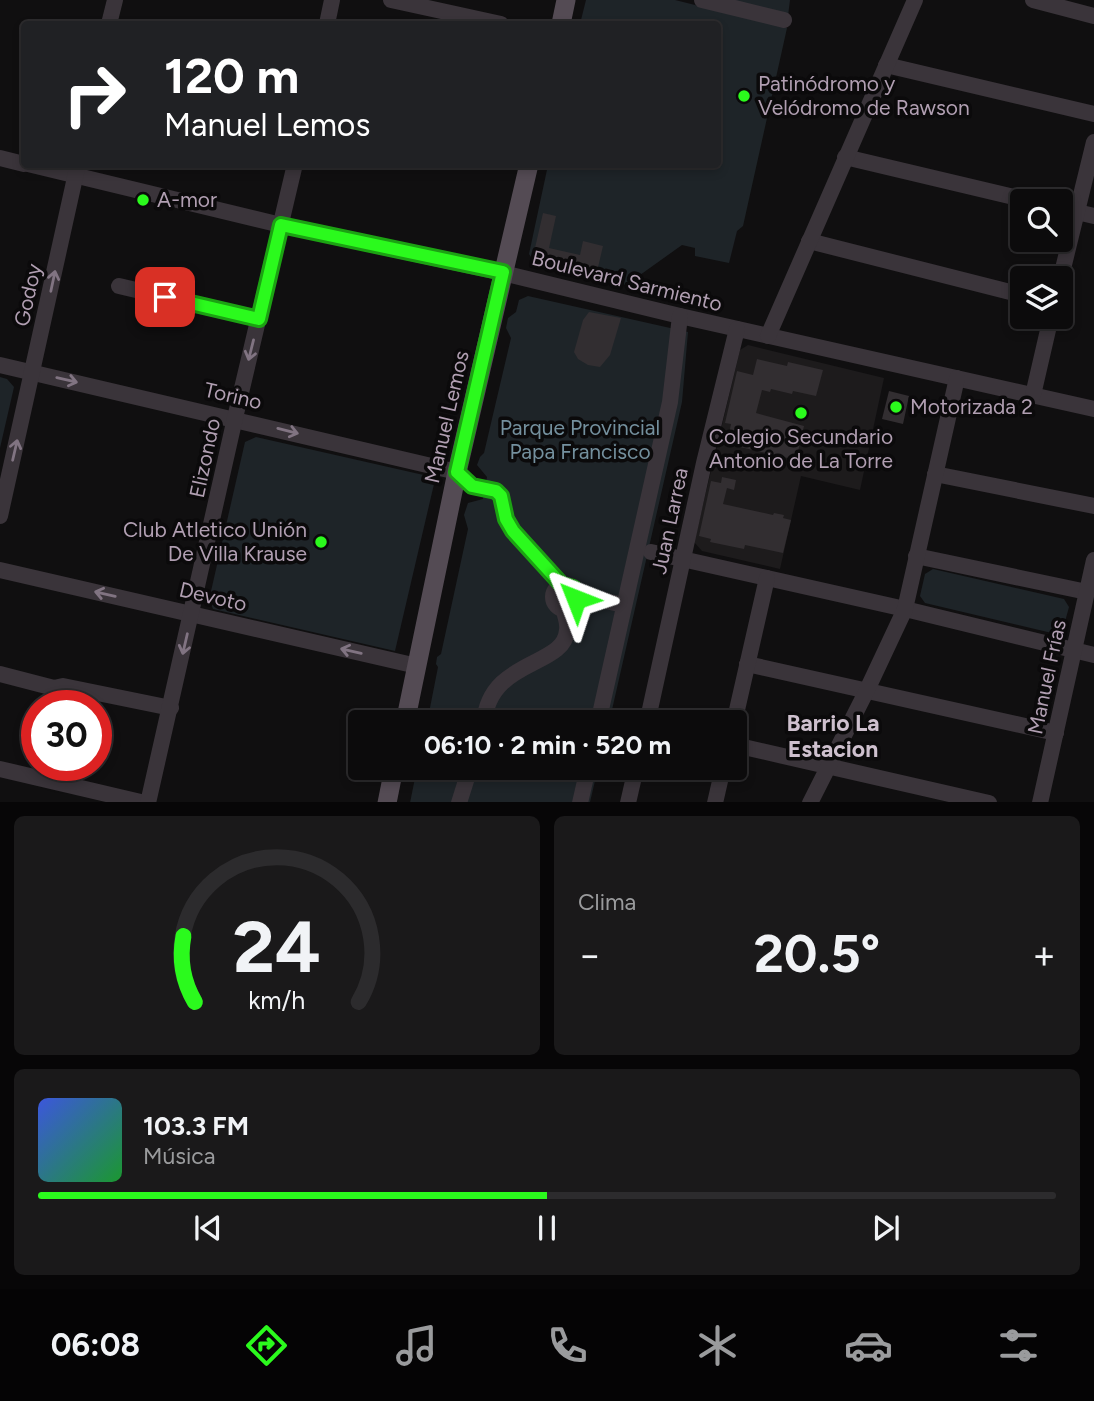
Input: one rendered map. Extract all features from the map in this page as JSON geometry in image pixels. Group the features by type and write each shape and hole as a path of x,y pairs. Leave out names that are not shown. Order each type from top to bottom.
{"main road":[{"path":"562,21 566,0"},
{"name":"Manuel Lemos","path":"408,710 457,472 528,168"},
{"path":"387,802 392,780"}],"street":[{"path":"110,21 115,0"},
{"path":"328,21 332,0"},
{"path":"391,0 487,21"},
{"path":"702,0 784,20"},
{"path":"768,336 915,0"},
{"path":"1033,0 1094,16"},
{"path":"886,65 1094,114"},
{"path":"1066,266 1086,214 1094,142"},
{"path":"845,157 1010,196"},
{"name":"Boulevard Sarmiento","path":"0,158 21,163"},
{"name":"Elizondo","path":"147,802 294,168"},
{"name":"Boulevard Sarmiento","path":"77,170 281,225 503,272 680,316 1094,409"},
{"name":"Godoy","path":"0,516 77,170"},
{"path":"809,241 1010,292"},
{"path":"119,286 259,319"},
{"path":"601,710 670,402 680,316"},
{"name":"Juan Larrea","path":"650,710 737,329"},
{"path":"1032,395 1048,329"},
{"name":"Torino","path":"0,365 457,472 472,486 496,491 501,496 506,519 513,531 562,585 573,588 570,604"},
{"path":"810,802 905,609 957,378"},
{"path":"935,474 1094,506"},
{"path":"651,552 1094,655"},
{"path":"916,556 1087,592"},
{"name":"Manuel Frías","path":"1040,802 1094,561"},
{"name":"Devoto","path":"0,570 417,666"},
{"path":"737,710 767,578"},
{"path":"486,710 488,701 499,683 562,643 567,631 570,604 596,599 624,605"},
{"path":"747,664 1056,733"},
{"path":"0,674 54,688 63,686 170,708"},
{"path":"747,749 828,766 943,797 981,802"},
{"path":"0,769 143,802"},
{"path":"459,802 466,780"},
{"path":"580,802 585,780"},
{"path":"628,802 633,780"},
{"path":"715,802 720,780"}],"shaded area":[{"name":"Colegio Secundario Antonio de La Torre","path":"748,345 884,378 860,490 801,476 780,569 702,551 694,542 740,350"}],"green space":[{"name":"Patinódromo y Velódromo de Rawson","path":"586,0 675,0 787,28 743,226 737,231 729,263 695,256 695,248 682,245 626,285 536,265 529,254 547,168 721,168 721,21 581,21"},
{"path":"722,0 790,0 788,16"},
{"name":"Parque Provincial Papa Francisco","path":"528,296 688,332 682,402 612,710 430,710 438,667 437,657 441,654 468,529 464,515 468,503 483,499 487,477 477,465 484,453 511,338 506,328 508,318 516,312 519,300"},
{"path":"0,377 7,379 14,387 0,448"},
{"name":"Club Atletico Unión De Villa Krause","path":"256,437 428,476 434,484 395,651 213,609 209,600 245,442"},
{"path":"933,569 1064,599 1069,607 1063,629 1056,634 925,603 920,596 925,574"},
{"path":"415,780 595,780 590,802 410,802"}],"building":[{"path":"543,213 556,216 549,248 580,255 583,241 603,246 596,276 542,263 543,258 537,256 535,248"},
{"path":"589,312 621,318 610,355 600,367 588,365 578,359 574,352 583,320"},
{"path":"757,359 787,366 788,362 823,370 816,396 793,391 792,394 771,389 770,392 762,390 756,413 804,426 796,460 727,444 731,424 725,423 737,371 753,375"},
{"name":"Motorizada 2","path":"889,391 909,396 903,424 882,419"},
{"path":"722,477 736,480 734,490 727,488 723,504 784,515 783,518 791,520 783,553 745,545 744,549 710,542 711,539 699,536 711,481 721,483"}],"place":[{"name":"Patinódromo y Velódromo de Rawson","path":"744,96"},
{"name":"A-mor","path":"143,200"},
{"name":"Motorizada 2","path":"896,407"},
{"name":"Colegio Secundario Antonio de La Torre","path":"801,413"},
{"name":"Club Atletico Unión De Villa Krause","path":"321,542"}],"district":[{"name":"Barrio La Estacion","path":"833,736"}],"route":[{"path":"165,297 259,319 281,225 503,272 457,472 472,486 496,491 501,496 506,519 513,531 562,585 573,588 576,599"}]}
